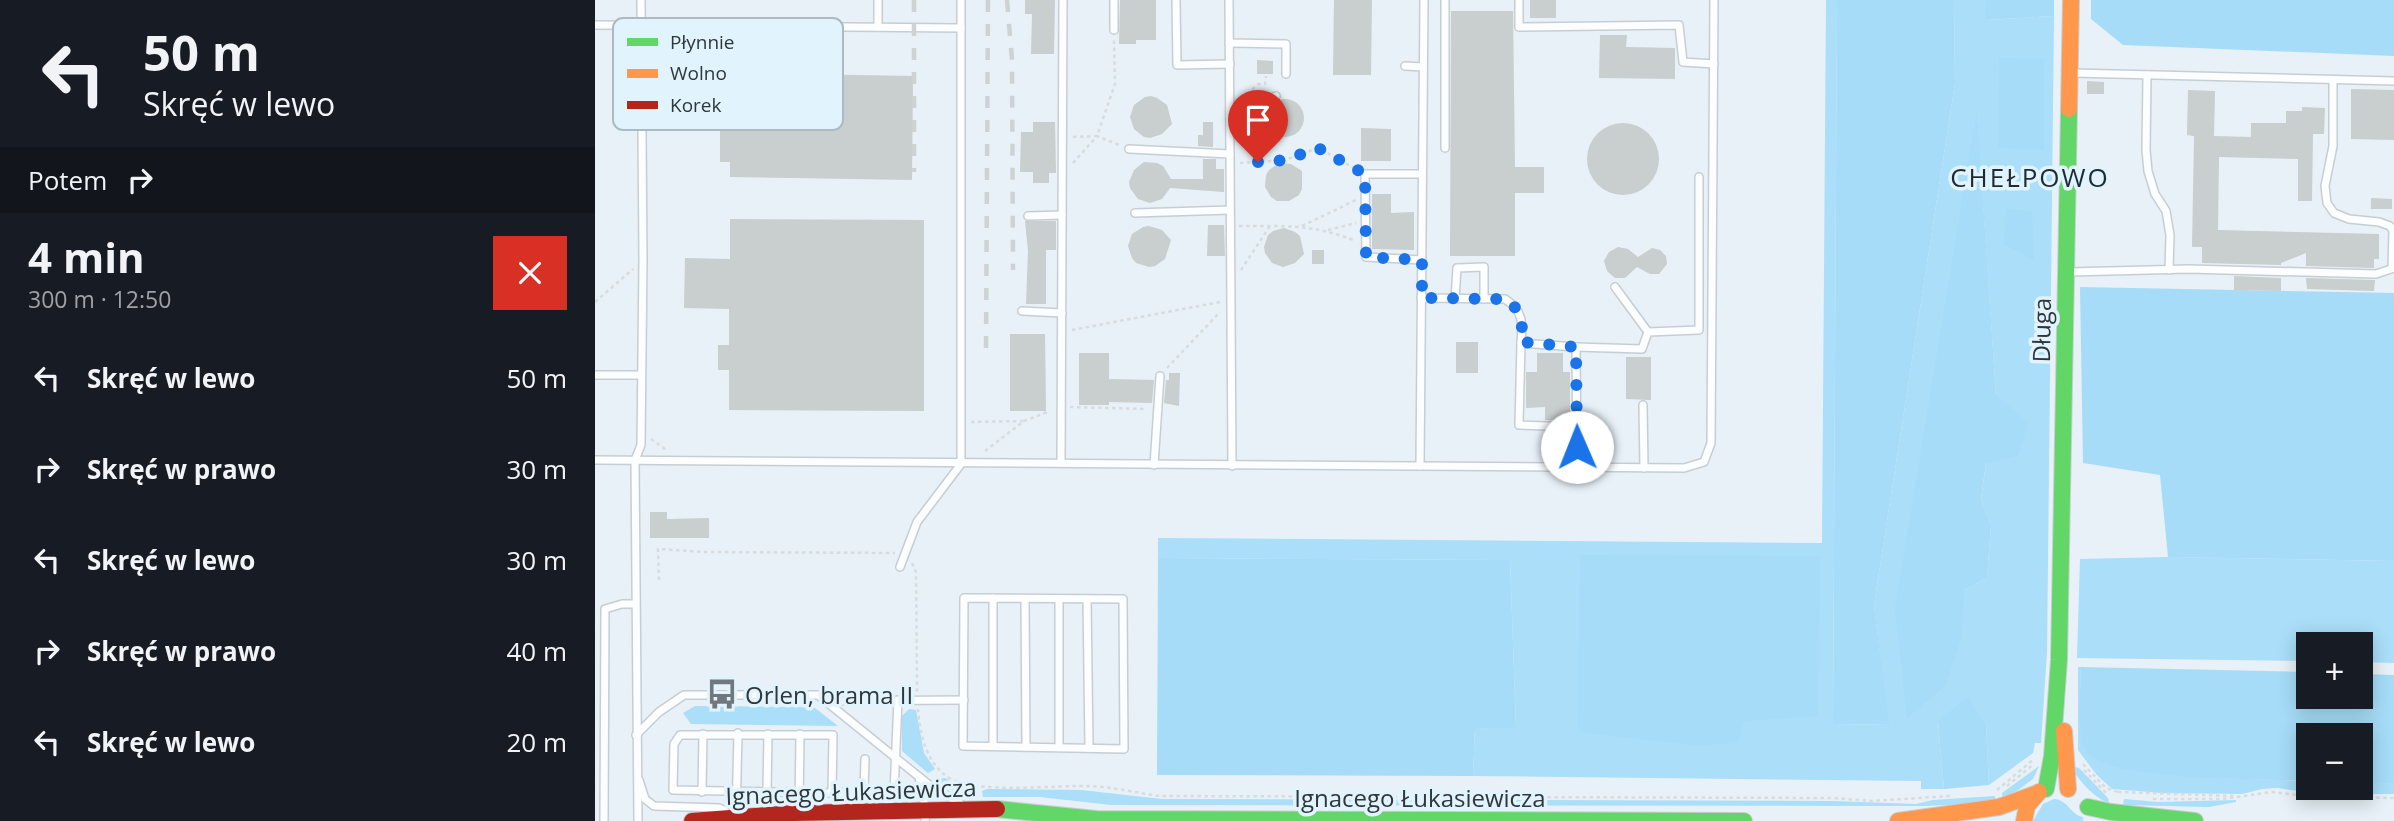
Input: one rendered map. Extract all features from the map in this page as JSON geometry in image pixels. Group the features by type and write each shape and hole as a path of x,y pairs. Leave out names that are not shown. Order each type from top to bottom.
{"main road":[{"name":"Długa","path":"2068,789 2058,763 2071,0"},
{"name":"Długa","path":"2024,821 2027,806 2042,791 2058,763"},
{"path":"1898,821 1999,807 2055,787 2068,789 2083,799 2090,814 2111,812 2195,821"},
{"name":"Ignacego Łukasiewicza","path":"692,821 736,815 799,812 884,811 926,816 968,808 1007,809 1089,820 1744,821"},
{"path":"799,812 822,821"}],"lane":[{"path":"641,0 641,18"},
{"path":"878,0 878,27"},
{"path":"900,567 917,522 966,464 961,0"},
{"path":"1061,463 1063,0"},
{"path":"1114,0 1114,30"},
{"path":"1176,0 1177,65 1230,64"},
{"path":"1229,0 1232,466"},
{"path":"1420,467 1423,0"},
{"path":"1445,0 1445,148"},
{"path":"1519,0 1519,27 1679,24 1683,62 1714,64"},
{"path":"595,460 1644,468 1684,468 1704,462 1711,443 1714,0"},
{"path":"595,25 613,25"},
{"path":"843,27 961,28"},
{"path":"1230,43 1286,44 1286,74"},
{"path":"1405,66 1423,67"},
{"path":"2070,73 2394,81"},
{"path":"2147,75 2148,171 2155,194 2166,211 2169,270"},
{"path":"2065,272 2169,270 2376,274 2393,268 2393,231 2390,226 2349,219 2334,213 2327,203 2325,186 2333,146 2333,80"},
{"path":"1230,113 1276,96"},
{"path":"638,821 635,460 641,445 642,130"},
{"path":"1129,149 1230,154"},
{"path":"1422,174 1365,174 1366,257 1422,260"},
{"path":"1648,332 1699,330 1699,177"},
{"path":"1135,213 1230,211"},
{"path":"1028,216 1062,215"},
{"path":"1455,299 1457,268 1484,267 1484,299"},
{"path":"1615,287 1648,332"},
{"path":"1422,298 1505,299 1516,307 1521,317 1519,425 1577,426"},
{"path":"1022,311 1062,313"},
{"path":"1521,342 1642,349 1648,332"},
{"path":"1576,347 1577,467"},
{"path":"595,375 640,375"},
{"path":"1154,465 1160,376"},
{"path":"1643,405 1644,468"},
{"path":"964,598 1025,598 1123,599 1124,749 963,746 964,598"},
{"path":"993,598 993,746"},
{"path":"1025,598 1025,747"},
{"path":"1059,599 1059,747"},
{"path":"1087,599 1089,748"},
{"path":"595,610 635,604"},
{"path":"604,821 605,610"},
{"path":"636,734 659,712 684,695 818,695 919,776 968,808"},
{"path":"884,811 894,793 898,700"},
{"path":"825,701 964,700"},
{"path":"636,772 645,799 655,806 719,808 736,815 738,733"},
{"path":"702,792 703,734"},
{"path":"767,792 768,734"},
{"path":"799,812 800,734"},
{"path":"832,793 833,735 680,735 674,744 673,790 832,793 864,791 865,759"},
{"path":"919,776 926,816"},
{"path":"598,821 604,809"}],"path":[{"path":"1062,175 1097,136 1115,84 1114,30"},
{"path":"1230,113 1258,84 1265,84 1266,76"},
{"path":"1062,137 1097,136 1129,149"},
{"path":"1231,164 1285,160 1318,148 1365,174"},
{"path":"1302,226 1365,196"},
{"path":"1328,230 1366,221"},
{"path":"1231,226 1302,226 1328,230 1366,244"},
{"path":"1231,285 1271,226"},
{"path":"595,302 643,260"},
{"path":"1061,332 1231,300"},
{"path":"1160,376 1231,300"},
{"path":"966,464 1024,421 1061,407 1158,409"},
{"path":"649,433 654,443 664,448 664,460"},
{"path":"659,580 658,549 705,552 896,553 905,556 916,572 915,651 918,701 927,752 941,771 966,785 1093,786 1160,796 1820,798 1871,801 1951,796"},
{"path":"1992,794 2003,789 2031,766 2058,763 2080,765 2111,796 2165,800 2240,798 2271,792 2315,797 2394,797"},
{"path":"2118,792 2240,798"}],"shaded area":[{"path":"1826,0 1837,0 1833,725 1888,724 1874,605 1955,83 1954,0 1985,0 1987,20 2054,16 2047,652 2041,743 2035,743 2033,753 1989,785 1986,725 1938,722 1944,789 1921,789 1921,781 1473,776 1475,729 1516,726 1510,560 1158,558 1158,538 1822,543","holes":["1977,115 1996,395 1981,499 1991,525 1987,578 1964,590"]},
{"path":"1837,0 1954,0 1955,83 1874,605 1889,724 1833,725"},
{"path":"1985,0 2054,0 2054,16 1986,20"},
{"path":"2091,0 2394,0 2394,56 2123,45 2091,19"},
{"path":"1999,58 2044,59 2044,150 1998,148"},
{"path":"1977,110 1996,395 2028,423 2018,456 1986,463 1981,499 1991,525 1987,578 1964,590 1962,637 1945,686 1907,718 1895,608"},
{"path":"2006,208 2032,212 2034,260 2004,244"},
{"path":"2080,287 2394,293 2394,561 2168,557 2160,475 2083,463"},
{"path":"1580,555 1820,556 1818,716 1744,721 1738,743 1695,745 1584,733 1578,728"},
{"path":"2168,557 2394,561 2394,663 2373,662 2373,632 2296,632 2296,661 2077,658 2080,559"},
{"path":"1158,558 1510,560 1516,727 1475,729 1473,776 1157,775"},
{"path":"2078,667 2081,667 2080,712 2221,778 2296,781 2296,791 2278,788 2242,794 2112,789 2096,774 2078,750"},
{"path":"2081,667 2296,672 2296,709 2373,709 2373,674 2394,675 2394,783 2373,783 2373,723 2296,723 2296,781 2226,779 2155,773 2100,761 2087,752 2083,744 2079,711"},
{"path":"1967,697 1986,725 1989,785 1944,789 1938,722"},
{"path":"695,706 815,708 838,726 691,724 683,713"},
{"path":"909,709 916,710 924,753 935,769 928,773 902,751 902,716"},
{"path":"2039,766 2033,779 2003,801 2002,793"},
{"path":"2071,766 2079,768 2108,798 2109,803 2087,788"},
{"path":"945,778 975,791 975,797 959,795 936,779"},
{"path":"2373,783 2394,783 2394,794 2373,794"},
{"path":"1081,790 1162,799 1831,801 1916,804 1933,800 1995,796 1995,803 1924,806 1111,805 1040,797 983,797 982,791"},
{"path":"2054,799 2063,802 2083,817 2083,821 2033,821 2043,804"},
{"path":"2124,799 2236,802 2209,807 2123,805"}],"building":[{"path":"1025,0 1055,0 1054,54 1031,54 1032,14 1025,14"},
{"path":"1120,0 1156,0 1156,40 1136,40 1136,44 1119,44"},
{"path":"1334,0 1372,0 1371,75 1333,75"},
{"path":"1530,0 1556,0 1556,18 1530,18"},
{"path":"1451,11 1513,11 1515,167 1544,167 1544,193 1515,193 1515,256 1450,256"},
{"path":"1600,35 1627,35 1626,47 1675,48 1675,79 1599,78"},
{"path":"1257,60 1273,61 1273,74 1257,74"},
{"path":"843,75 913,76 912,180 730,177 730,162 720,162 720,130 843,130"},
{"path":"2087,81 2104,82 2104,94 2087,94"},
{"path":"2351,89 2394,90 2394,140 2351,139"},
{"path":"2188,90 2215,91 2214,136 2251,137 2251,123 2286,123 2286,111 2302,111 2302,107 2325,108 2324,134 2313,134 2312,201 2298,201 2298,159 2219,157 2218,230 2379,234 2379,259 2374,259 2374,268 2306,266 2306,253 2281,265 2202,263 2202,247 2192,247 2194,136 2187,135"},
{"path":"1151,96 1167,105 1172,124 1162,134 1150,138 1134,129 1130,117 1134,105"},
{"path":"1285,99 1298,105 1304,118 1298,131 1285,137 1272,131 1266,118 1272,105"},
{"path":"1033,122 1055,122 1056,173 1049,173 1049,183 1033,183 1033,172 1020,172 1021,132 1033,132"},
{"path":"1203,122 1213,122 1213,147 1198,146 1198,135 1203,135"},
{"path":"1623,123 1643,129 1653,139 1659,159 1653,179 1643,189 1623,195 1603,189 1593,179 1587,159 1593,139 1603,129"},
{"path":"1361,128 1391,129 1391,161 1361,161"},
{"path":"1203,159 1216,159 1216,169 1224,169 1224,192 1170,188 1162,199 1150,203 1138,199 1130,188 1129,182 1134,170 1144,162 1163,166 1171,179 1203,179"},
{"path":"1279,163 1291,164 1302,171 1302,189 1299,195 1289,201 1277,201 1265,187 1266,175"},
{"path":"1372,194 1391,194 1391,213 1414,212 1414,250 1372,249"},
{"path":"2371,198 2392,199 2392,209 2371,209"},
{"path":"730,219 924,220 924,411 729,410 729,370 718,370 718,345 729,345 729,309 684,308 685,258 730,259"},
{"path":"1025,221 1056,221 1056,250 1046,250 1046,304 1026,304 1028,251"},
{"path":"1208,225 1224,225 1225,256 1207,256"},
{"path":"1149,226 1162,230 1171,240 1165,259 1149,267 1136,263 1128,246 1132,234"},
{"path":"1284,228 1300,236 1304,254 1295,263 1283,267 1272,263 1264,247 1268,235"},
{"path":"1618,247 1628,249 1638,257 1652,248 1660,250 1666,256 1667,264 1659,274 1650,274 1637,267 1625,278 1615,278 1607,271 1604,261 1609,252"},
{"path":"1312,250 1324,250 1324,264 1312,264"},
{"path":"2234,276 2281,278 2281,291 2234,290"},
{"path":"2306,278 2375,280 2374,291 2307,289"},
{"path":"1010,334 1045,334 1046,411 1010,411"},
{"path":"1456,342 1478,342 1478,373 1456,373"},
{"path":"1079,353 1109,353 1109,379 1154,380 1152,403 1109,402 1109,405 1079,405"},
{"path":"1537,353 1563,353 1563,372 1570,372 1570,421 1545,420 1545,407 1526,408 1526,372 1537,372"},
{"path":"1626,357 1651,357 1651,400 1626,399"},
{"path":"1169,373 1180,373 1179,406 1164,403"},
{"path":"650,512 667,512 667,519 709,518 709,538 650,538"}],"railway":[{"path":"914,0 914,172"},
{"path":"986,348 988,0"},
{"path":"1007,0 1012,60 1013,270"}],"traffic: fast":[{"path":"2046,789 2052,756 2059,660 2069,109"},
{"path":"2088,807 2195,821"},
{"path":"997,809 1096,819 1744,821"}],"traffic: slow":[{"path":"2069,109 2071,0"},
{"path":"2064,731 2068,789"},
{"path":"2024,821 2027,806 2039,792"},
{"path":"1898,821 1999,807 2038,793"}],"traffic: jam":[{"path":"692,821 793,813 997,809"}],"place":[{"name":"Orlen, brama II","path":"722,694"}],"district":[{"name":"CHEŁPOWO","path":"2030,177"}],"route":[{"path":"1258,162 1285,160 1318,148 1365,174 1366,257 1422,260 1422,298 1505,299 1516,307 1521,317 1521,342 1576,347 1577,447"}]}
